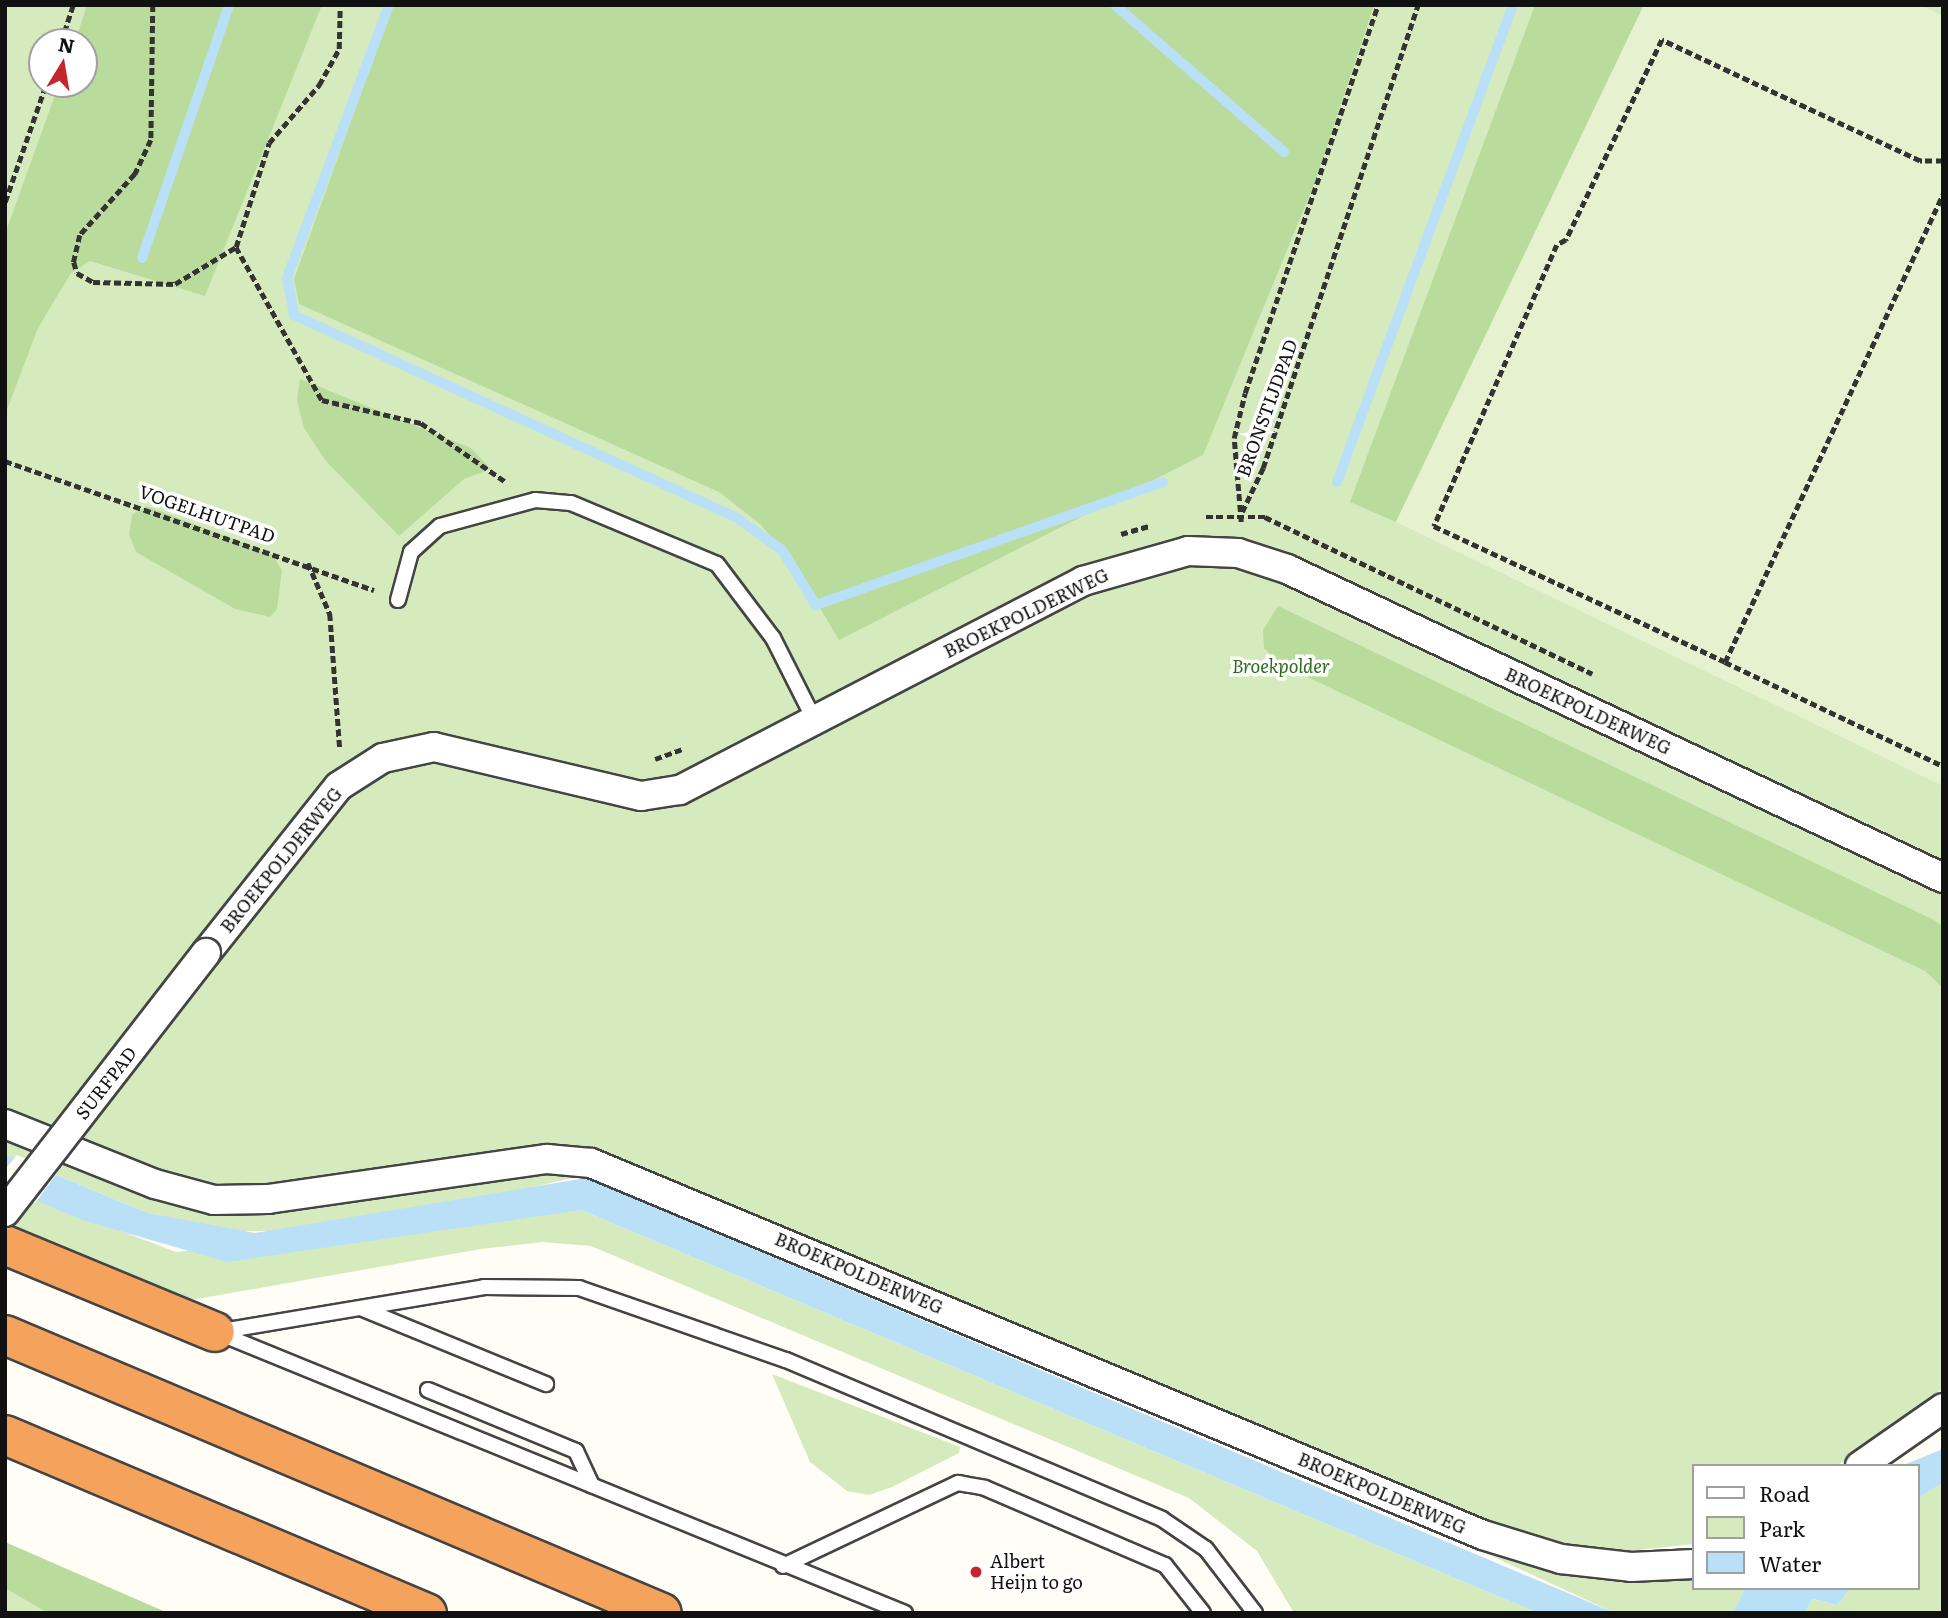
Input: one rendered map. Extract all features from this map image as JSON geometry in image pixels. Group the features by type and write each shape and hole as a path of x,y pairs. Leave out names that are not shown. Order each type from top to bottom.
{"highway":[{"path":"5,1245 215,1332"},
{"path":"5,1335 662,1613"},
{"path":"5,1435 426,1613"}],"street":[{"name":"BROEKPOLDERWEG","path":"206,953 335,791 383,758 434,747 641,796 680,790 1083,580 1188,551 1238,553 1287,569 1943,878"},
{"name":"SURFPAD","path":"5,1212 206,953"},
{"name":"BROEKPOLDERWEG","path":"5,1124 155,1184 214,1200 268,1199 547,1159 591,1163 1483,1535 1560,1559 1631,1567 1692,1564"},
{"path":"1863,1464 1943,1408"}],"lane":[{"path":"398,600 411,552 440,526 535,500 621,519 717,564 773,639 815,721"},
{"path":"215,1332 534,1284 621,1300 786,1360 1162,1519 1206,1549 1255,1613"},
{"path":"362,1309 546,1384"},
{"path":"215,1332 592,1485 783,1566 905,1613"},
{"path":"428,1390 576,1451 592,1485"},
{"path":"783,1566 958,1483 985,1488 1165,1565 1203,1613"}],"path":[{"path":"66,28 73,5"},
{"path":"153,5 148,151 80,235 77,273 93,282 163,287 236,247 269,143 319,85 338,49 340,5"},
{"name":"BRONSTIJDPAD","path":"1378,5 1245,393 1234,438 1233,482 1241,513 1264,468 1418,5"},
{"path":"1943,161 1920,161 1662,40 1566,240 1557,245 1434,526 1943,766"},
{"path":"5,202 41,98"},
{"path":"1725,662 1943,194"},
{"path":"236,247 322,400 421,424 535,500"},
{"name":"VOGELHUTPAD","path":"5,461 308,563 398,600"},
{"path":"308,563 330,614 341,761 335,791"},
{"path":"646,763 697,743"}],"green space":[{"name":"Broekpolder","path":"5,5 1943,5 1943,1388 1840,1464 1692,1464 1692,1544 1610,1553 1517,1533 1428,1499 605,1154 245,1191 178,1177 5,1108"},
{"path":"87,5 322,5 205,296 90,261 71,273 38,328 5,415 5,234 54,98 98,98 98,28 80,28"},
{"path":"393,5 1374,5 1315,182 1203,455 839,640 791,560 760,524 719,492 299,304 294,279"},
{"path":"1535,5 1644,5 1396,522 1350,502"},
{"path":"1644,5 1921,5 1943,16 1943,786 1396,522"},
{"path":"300,379 471,448 491,469 464,479 399,536 325,460 304,428 297,401"},
{"path":"147,506 272,554 282,570 277,609 270,617 235,609 136,552 129,534 132,515"},
{"path":"1278,606 1934,920 1943,926 1943,988 1925,971 1278,663 1264,648 1263,630"},
{"path":"5,1135 217,1213 280,1211 568,1170 571,1178 480,1200 274,1231 228,1231 148,1213 5,1154"},
{"path":"5,1187 176,1252 581,1210 1538,1613 1294,1613 1257,1551 1189,1498 591,1246 542,1242 481,1249 180,1302 5,1231"},
{"path":"772,1374 960,1447 959,1453 892,1487 869,1495 847,1491 810,1462"},
{"path":"1943,1483 1943,1613 1804,1613 1813,1599 1837,1605 1849,1590 1920,1590 1920,1497"},
{"path":"1446,1535 1562,1573 1692,1572 1692,1590 1744,1590 1733,1613 1615,1613"},
{"path":"5,1542 168,1613 48,1613 5,1588"},
{"path":"5,1588 45,1607 48,1613 5,1613"}],"water":[{"path":"5,1154 148,1213 255,1233 586,1178 1615,1613 1538,1613 581,1210 227,1262 82,1220 5,1187"},
{"path":"1943,1449 1943,1483 1920,1497 1920,1464 1906,1464"},
{"path":"1744,1590 1849,1590 1837,1605 1813,1599 1804,1613 1733,1613"}],"pier":[{"path":"17,1155 58,1172 35,1203 5,1191 5,1169"}],"waterway":[{"path":"142,258 229,5"},
{"path":"389,5 287,278 294,315 734,516 782,550 816,605 1163,482"},
{"path":"1115,5 1284,152"},
{"path":"1337,482 1513,5"}],"place":[{"name":"Albert Heijn to go","path":"976,1572"}]}
